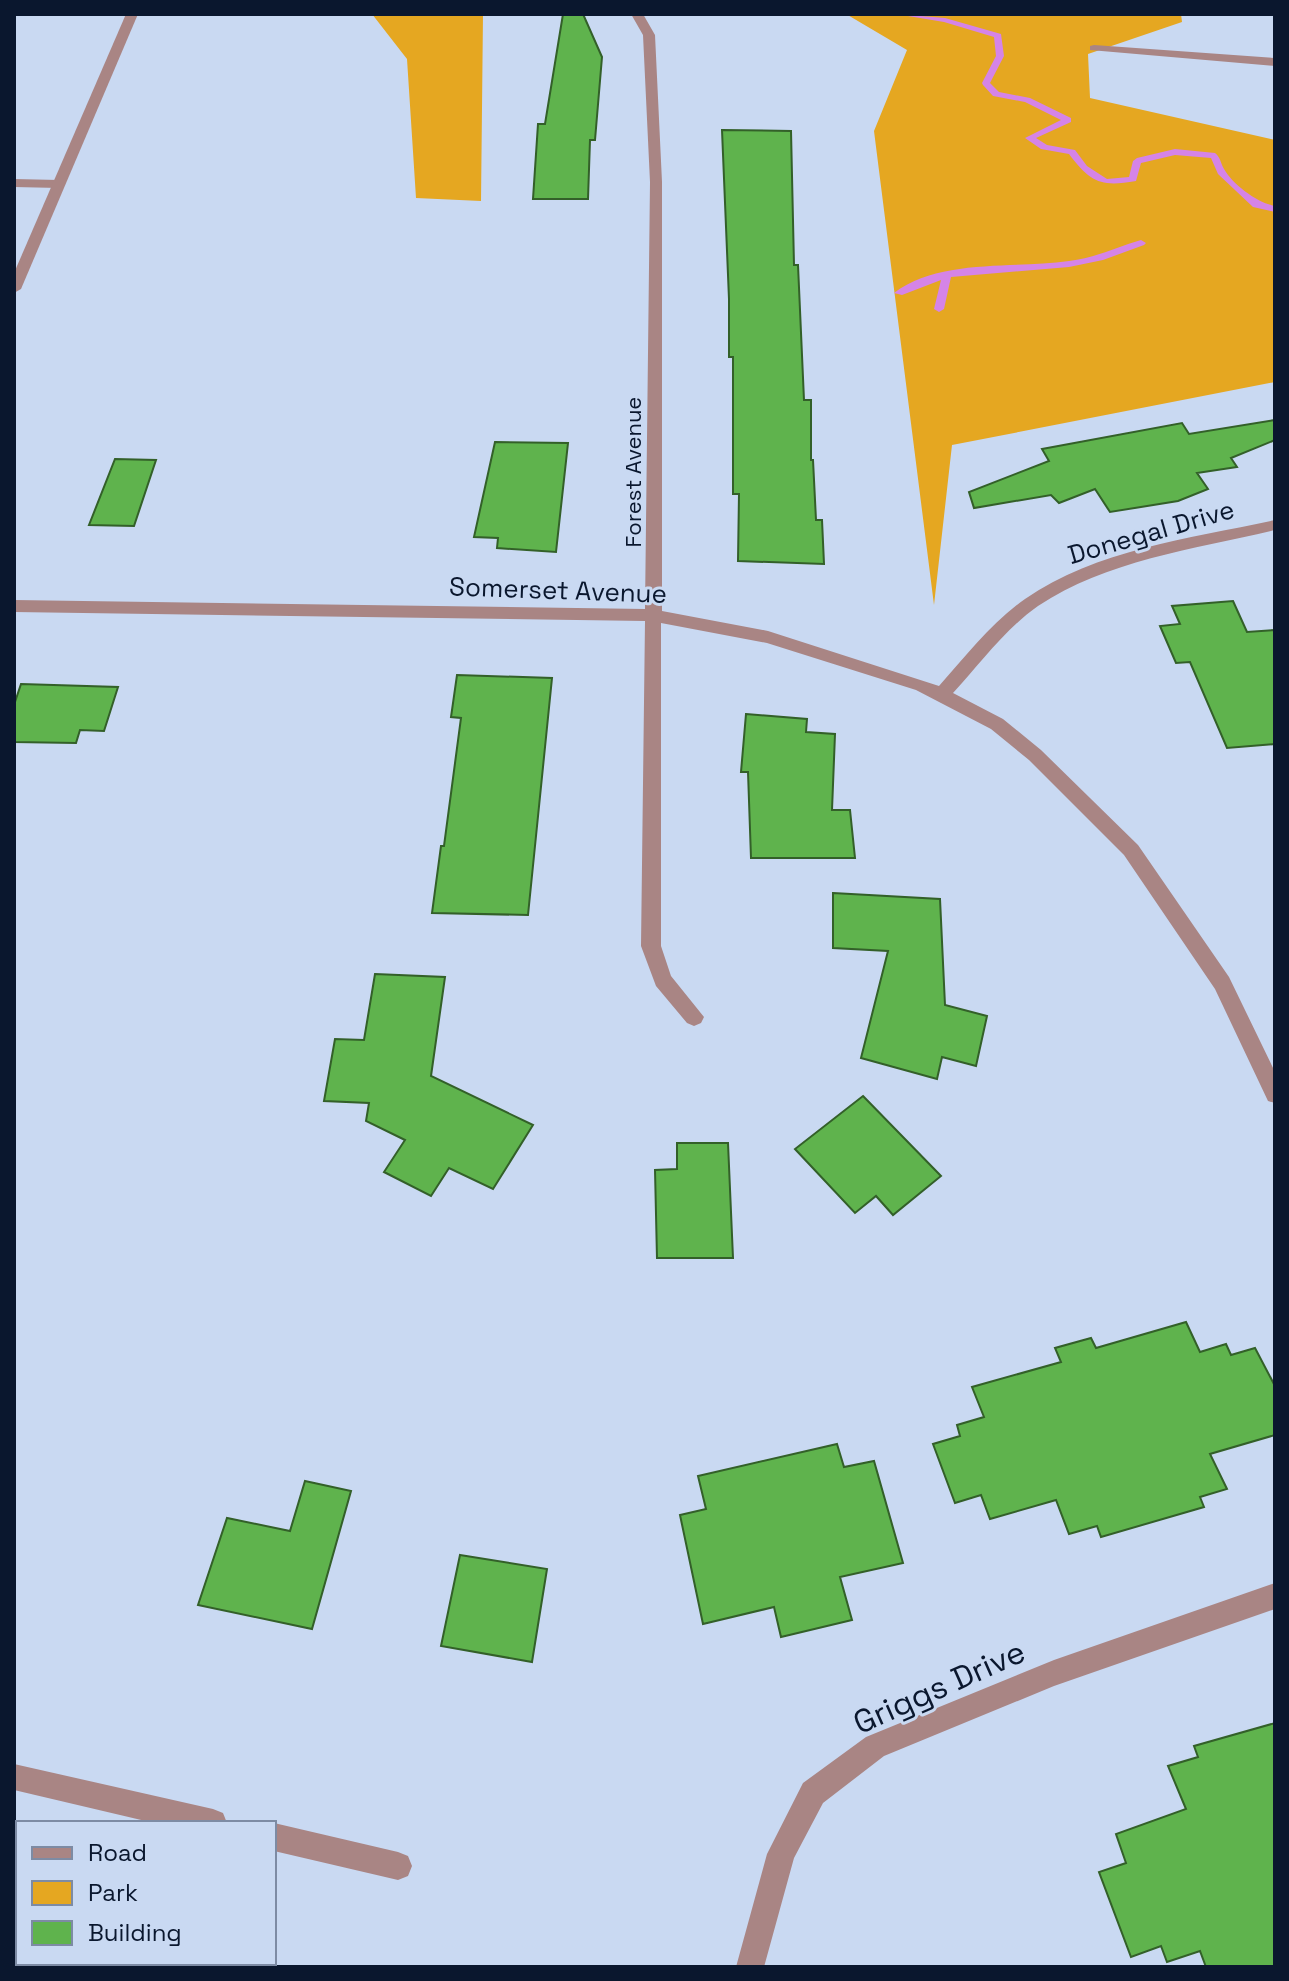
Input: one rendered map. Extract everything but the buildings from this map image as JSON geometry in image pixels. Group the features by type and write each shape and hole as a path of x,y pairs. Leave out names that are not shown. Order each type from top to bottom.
{"street":[{"path":"14,289 132,14"},
{"name":"Forest Avenue","path":"637,14 649,35 656,182 651,946 663,980 694,1017"},
{"path":"1094,48 1275,62"},
{"path":"14,183 59,184"},
{"name":"Donegal Drive","path":"941,695 999,631 1029,605 1061,584 1149,554 1275,525"},
{"name":"Somerset Avenue","path":"14,606 653,615 768,637 922,685 997,724 1035,755 1131,850 1222,983 1275,1094"},
{"name":"Griggs Drive","path":"750,1967 781,1854 813,1793 875,1746 1054,1673 1275,1596"},
{"path":"14,1777 204,1821"},
{"path":"276,1837 398,1866"}],"green space":[{"path":"372,14 483,14 481,201 416,198 407,59"},
{"path":"846,14 1181,14 1182,22 1088,54 1090,98 1275,140 1275,382 952,445 934,605 874,131 907,50"}],"waterway":[{"path":"900,14 945,20 998,36 1000,56 986,83 996,94 1027,100 1068,120 1029,138 1044,147 1072,152 1084,168 1105,182 1133,179 1137,161 1175,152 1215,156 1221,172 1256,205 1275,209"},
{"path":"947,275 1069,264 1100,258 1141,243"},
{"path":"899,293 947,275"},
{"path":"939,309 947,275"}]}
